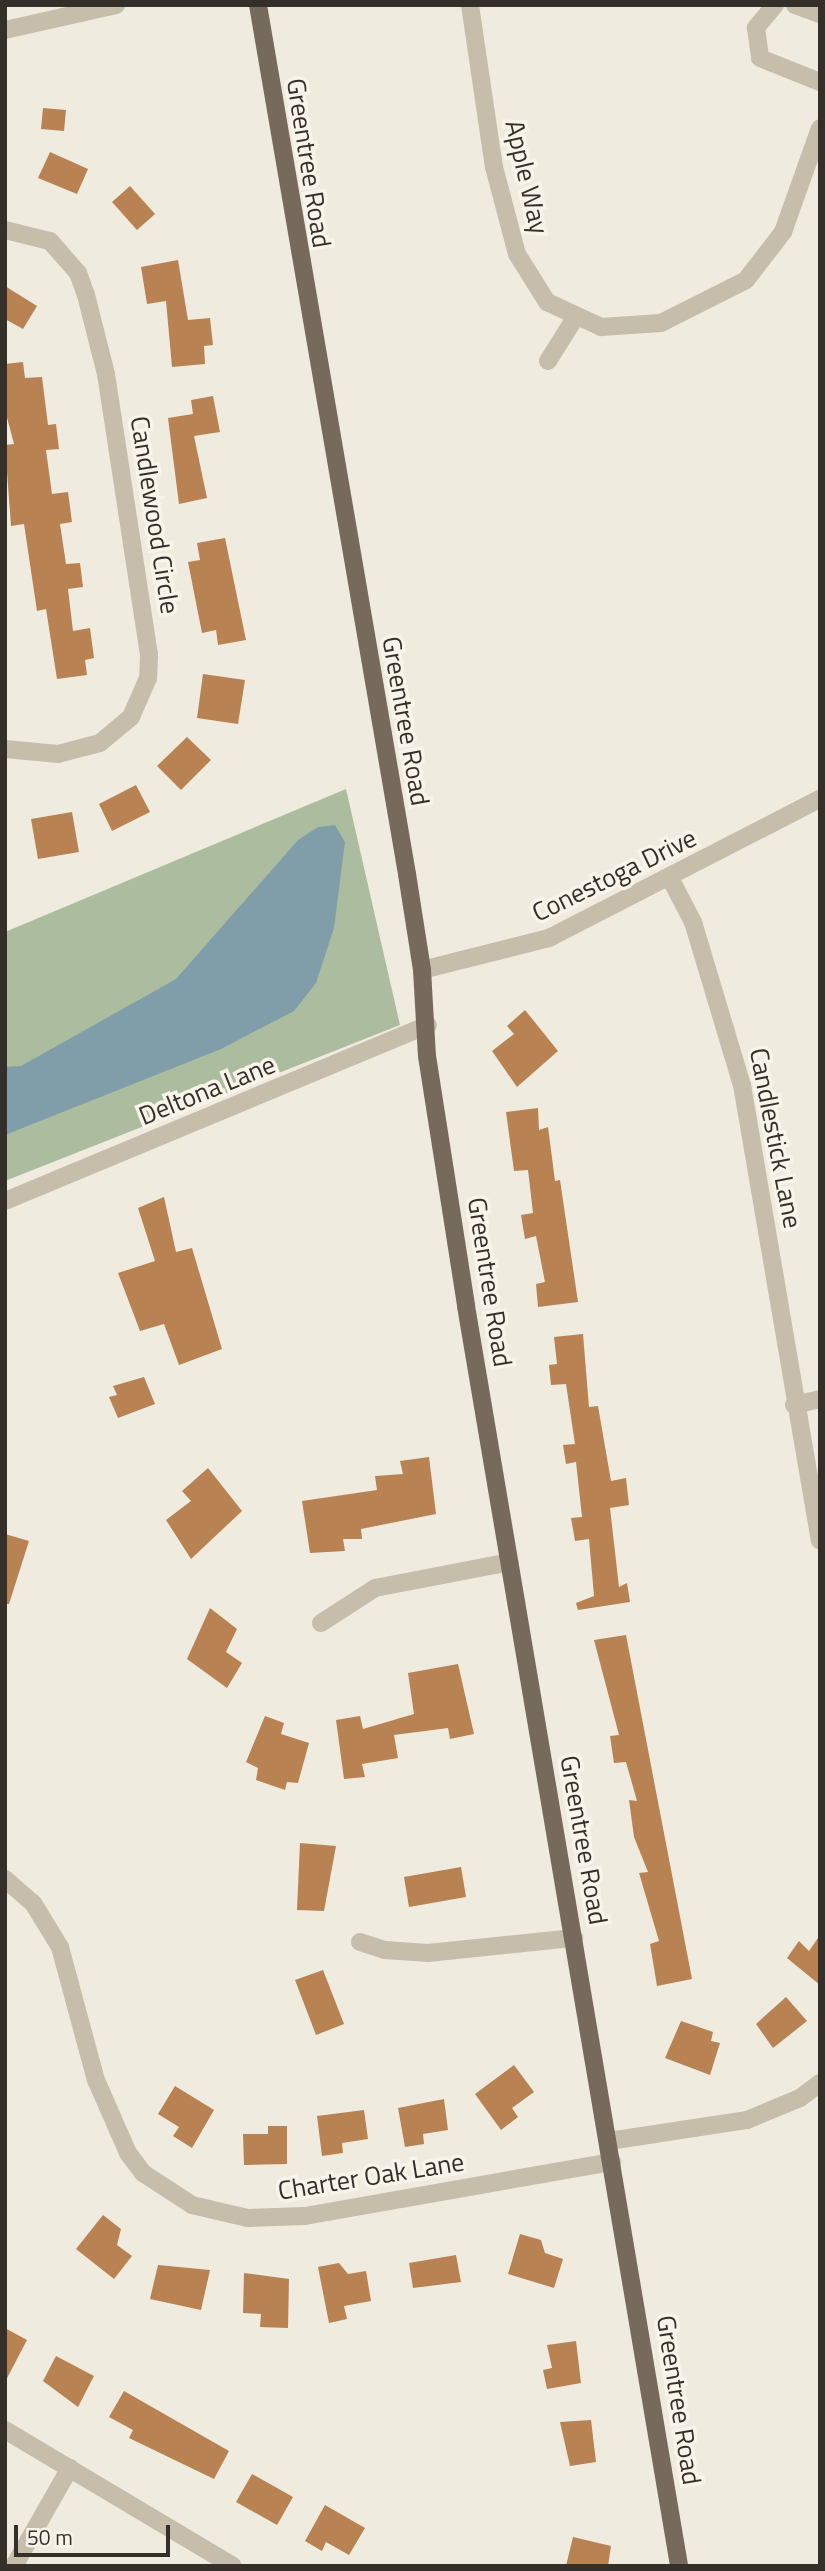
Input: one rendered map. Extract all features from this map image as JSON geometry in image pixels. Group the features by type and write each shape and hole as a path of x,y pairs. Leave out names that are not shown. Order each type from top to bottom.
{"main road":[{"name":"Greentree Road","path":"258,5 422,970 428,1025 426,1056 679,2566"}],"street":[{"name":"Apple Way","path":"470,5 508,226 517,254 547,302 575,318 629,330 661,323 746,280 783,232 820,128"},
{"path":"775,5 757,25 759,55 764,63 820,82"},
{"path":"795,5 820,14"},
{"path":"5,30 114,6"},
{"name":"Candlewood Circle","path":"5,230 50,241 78,274 86,295 106,374 149,655 148,678 136,708 100,743 58,754 5,749"},
{"path":"548,361 575,318"},
{"name":"Conestoga Drive","path":"422,970 549,938 820,799"},
{"name":"Candlestick Lane","path":"670,878 693,922 742,1085 794,1405 820,1541"},
{"name":"Deltona Lane","path":"5,1201 428,1025"},
{"path":"794,1405 820,1399"},
{"path":"321,1623 375,1588 510,1562"},
{"name":"Charter Oak Lane","path":"5,1879 33,1903 60,1947 96,2080 128,2153 143,2173 191,2205 248,2218 305,2216 612,2162"},
{"path":"360,1942 385,1951 428,1953 574,1938"},
{"path":"609,2141 747,2120 800,2098 820,2083"},
{"path":"5,2430 233,2566"},
{"path":"14,2566 70,2468"}],"green space":[{"path":"346,789 400,1025 5,1181 5,932"}],"water":[{"path":"335,825 345,842 334,928 316,983 294,1011 221,1049 5,1135 5,1067 21,1066 176,979 298,840 318,827"}],"building":[{"path":"43,108 66,110 64,131 41,129"},
{"path":"50,152 88,169 77,194 38,178"},
{"path":"130,186 155,214 137,230 112,202"},
{"path":"178,260 188,320 210,318 213,345 204,346 205,364 172,367 166,301 147,304 141,267"},
{"path":"5,286 37,306 23,329 5,319"},
{"path":"23,362 25,378 42,377 48,425 56,424 59,449 46,450 52,494 68,492 72,522 60,524 66,564 80,563 83,587 68,589 73,631 90,628 94,658 85,660 87,675 57,679 46,609 37,611 24,524 11,526 5,445 14,444 5,410 5,364"},
{"path":"213,396 220,432 194,436 207,498 179,504 168,418 193,414 191,400"},
{"path":"225,538 246,640 218,645 216,630 202,633 188,562 200,560 197,543"},
{"path":"203,674 245,680 238,724 197,718"},
{"path":"187,737 211,760 181,790 157,766"},
{"path":"136,785 150,812 112,831 99,804"},
{"path":"72,812 79,852 38,859 31,819"},
{"path":"525,1010 558,1051 517,1087 492,1051 514,1034 507,1026"},
{"path":"538,1108 539,1130 548,1127 555,1181 560,1180 578,1302 538,1307 536,1284 545,1282 536,1236 525,1239 521,1215 533,1213 528,1170 514,1171 506,1112"},
{"path":"164,1197 176,1252 192,1248 222,1349 179,1365 164,1324 140,1331 118,1273 155,1261 138,1208"},
{"path":"583,1334 589,1407 598,1406 611,1481 626,1478 629,1505 610,1508 619,1587 627,1583 630,1602 578,1610 576,1603 594,1596 589,1539 575,1541 571,1518 582,1517 576,1462 566,1464 563,1445 575,1444 566,1384 551,1385 549,1365 557,1364 554,1337"},
{"path":"144,1377 155,1404 118,1418 109,1397 117,1395 113,1386"},
{"path":"429,1457 436,1514 361,1529 362,1539 343,1539 345,1551 310,1553 302,1501 377,1490 375,1476 403,1474 400,1461"},
{"path":"208,1468 242,1511 191,1559 166,1520 191,1501 182,1491"},
{"path":"5,1534 29,1541 9,1604 5,1604"},
{"path":"210,1608 237,1629 226,1652 242,1663 227,1688 187,1659"},
{"path":"626,1635 692,1979 657,1986 650,1944 659,1941 639,1873 648,1872 634,1837 629,1800 637,1801 626,1762 614,1763 610,1736 619,1735 594,1640"},
{"path":"458,1664 474,1734 450,1739 448,1728 394,1735 398,1758 362,1764 365,1777 344,1779 336,1720 360,1716 363,1729 414,1714 408,1673"},
{"path":"265,1716 284,1723 281,1734 309,1743 298,1783 287,1782 285,1790 256,1780 258,1768 246,1762"},
{"path":"300,1843 336,1846 324,1911 297,1910"},
{"path":"461,1867 466,1897 409,1907 404,1877"},
{"path":"820,1935 820,1985 787,1958 799,1941 809,1951"},
{"path":"323,1970 344,2024 316,2035 295,1980"},
{"path":"786,1997 807,2021 773,2048 756,2024"},
{"path":"681,2021 713,2032 711,2041 720,2043 710,2075 665,2058"},
{"path":"514,2065 534,2092 512,2108 518,2117 501,2130 475,2094"},
{"path":"175,2086 214,2110 192,2148 173,2136 179,2127 158,2114"},
{"path":"444,2099 448,2130 423,2134 424,2144 405,2147 398,2108"},
{"path":"364,2110 368,2139 342,2143 343,2153 322,2156 317,2116"},
{"path":"268,2126 287,2126 287,2164 244,2165 243,2134 268,2134"},
{"path":"103,2215 121,2229 117,2245 132,2256 114,2279 76,2249"},
{"path":"520,2234 541,2240 545,2253 563,2259 554,2288 508,2274"},
{"path":"456,2255 461,2282 413,2288 409,2263"},
{"path":"339,2263 348,2274 366,2271 371,2301 344,2306 347,2319 329,2323 318,2267"},
{"path":"158,2265 210,2270 201,2310 150,2299"},
{"path":"244,2273 289,2279 288,2328 260,2327 261,2314 243,2313"},
{"path":"5,2328 27,2340 5,2382"},
{"path":"576,2341 581,2383 547,2389 543,2370 552,2368 547,2345"},
{"path":"56,2356 94,2376 78,2407 43,2381"},
{"path":"124,2391 229,2451 214,2479 129,2438 133,2430 109,2417"},
{"path":"591,2420 596,2462 570,2466 560,2422"},
{"path":"252,2474 293,2497 277,2525 236,2502"},
{"path":"325,2505 365,2528 349,2555 326,2542 322,2551 305,2541"},
{"path":"573,2537 611,2546 608,2566 566,2566"}]}
